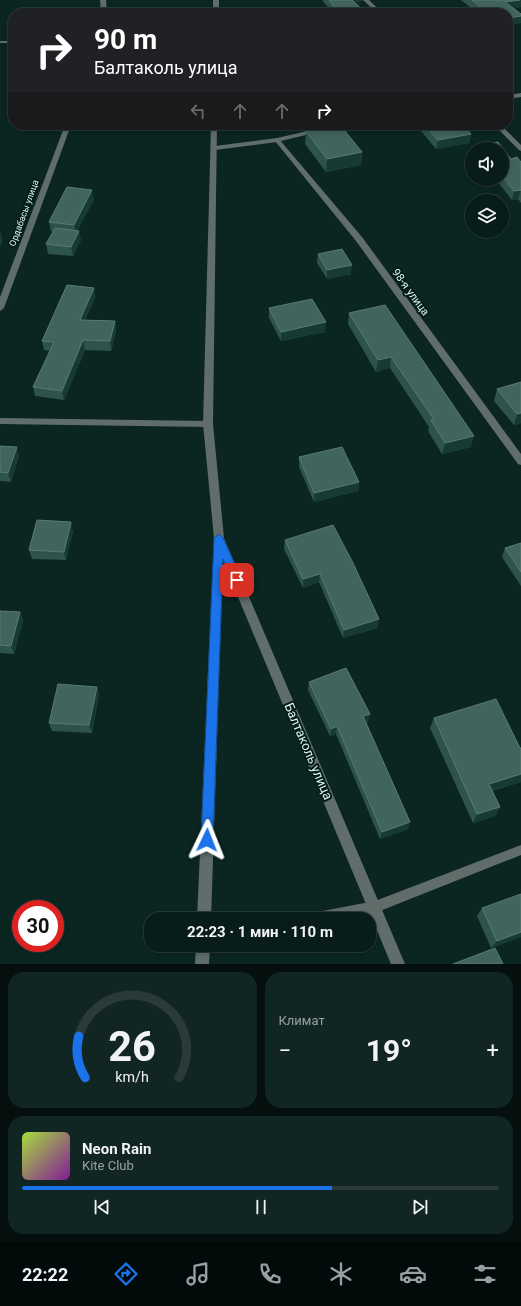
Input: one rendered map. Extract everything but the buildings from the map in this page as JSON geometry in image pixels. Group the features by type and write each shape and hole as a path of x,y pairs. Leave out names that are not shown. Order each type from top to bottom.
{"street":[{"path":"366,0 375,8"},
{"name":"Ордабасы улица","path":"0,308 66,130"},
{"path":"204,912 219,538 208,424 214,130"},
{"path":"502,130 521,149"},
{"name":"98-я улица","path":"278,140 359,239 521,462"},
{"name":"Балтаколь улица","path":"219,538 398,964"},
{"path":"202,964 203,952"}],"lane":[{"path":"215,148 278,140 319,131"},
{"path":"0,421 208,424"},
{"path":"349,912 375,907 521,850"}],"route":[{"path":"207,840 219,538 237,580"}]}
